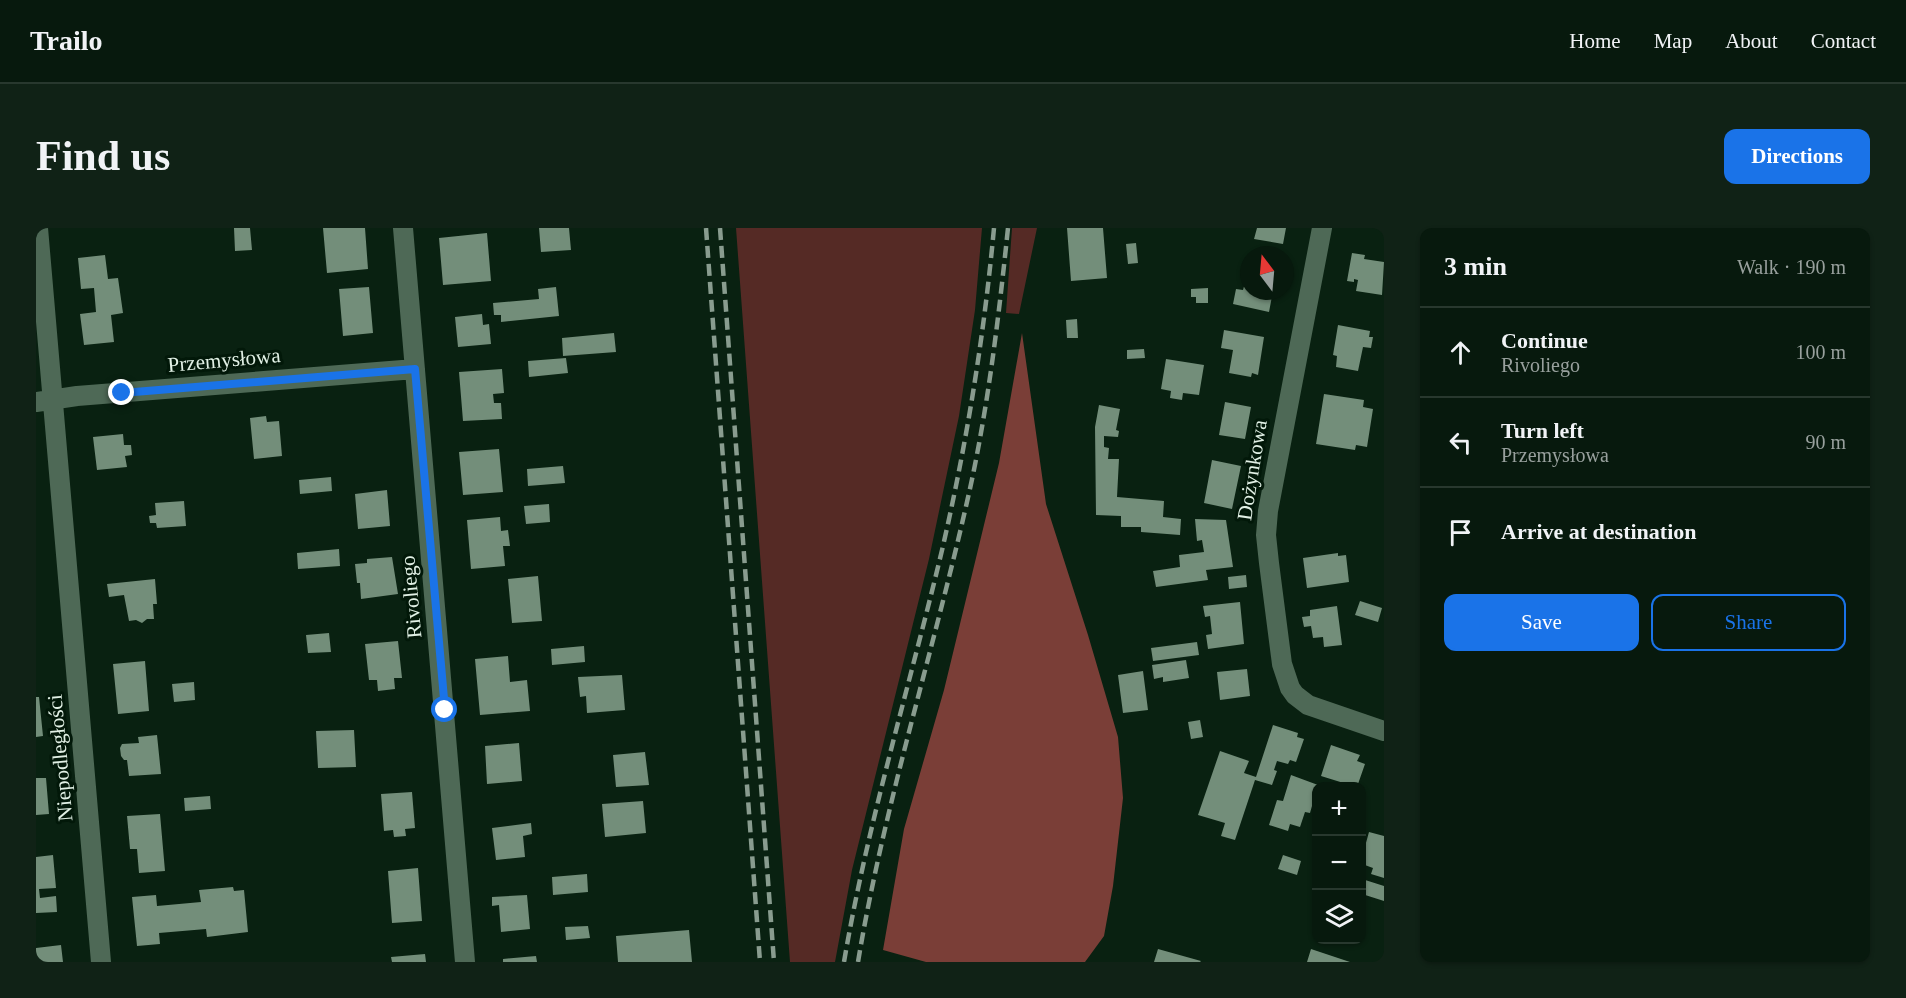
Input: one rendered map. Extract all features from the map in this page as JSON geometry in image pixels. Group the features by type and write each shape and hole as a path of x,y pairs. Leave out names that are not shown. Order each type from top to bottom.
{"street":[{"name":"Niepodległości","path":"38,228 45,401 101,962"},
{"name":"Rivoliego","path":"403,228 465,962"},
{"name":"Dożynkowa","path":"1322,228 1266,523 1282,664 1290,688 1308,705 1384,731"},
{"name":"Przemysłowa","path":"45,401 76,396 415,369"}],"shaded area":[{"path":"736,228 982,228 975,310 959,416 929,559 852,870 835,962 790,962"},
{"path":"1012,228 1037,228 1019,314 1006,313"},
{"path":"1022,333 1046,504 1118,737 1123,798 1113,886 1104,936 1085,962 926,962 883,950 904,829 944,690 999,463"}],"building":[{"path":"234,228 250,228 252,250 235,251"},
{"path":"323,228 365,228 368,269 327,273"},
{"path":"539,228 569,228 571,250 541,252"},
{"path":"1067,228 1103,228 1107,278 1071,281"},
{"path":"1257,228 1286,228 1283,244 1254,239"},
{"path":"487,233 491,281 443,285 439,238"},
{"path":"1136,243 1138,263 1128,264 1126,244"},
{"path":"1352,253 1365,255 1364,259 1384,262 1382,295 1356,291 1358,280 1347,281"},
{"path":"105,255 108,279 118,278 123,313 111,315 114,342 84,345 80,314 96,312 94,288 81,289 78,258"},
{"path":"369,287 373,333 343,336 339,289"},
{"path":"556,287 559,316 501,322 501,315 494,315 493,303 539,299 538,289"},
{"path":"1208,288 1208,303 1196,303 1196,297 1191,297 1191,289"},
{"path":"1236,289 1240,290 1240,300 1271,300 1269,312 1233,304"},
{"path":"482,314 483,325 489,324 491,344 458,347 455,317"},
{"path":"1077,319 1078,338 1067,338 1066,320"},
{"path":"1338,325 1370,331 1369,337 1373,337 1371,348 1363,347 1358,371 1336,367 1337,356 1333,355"},
{"path":"1224,330 1264,337 1258,375 1252,373 1251,377 1229,373 1233,350 1221,348"},
{"path":"614,333 616,352 563,356 562,338"},
{"path":"1144,349 1145,358 1127,359 1127,350"},
{"path":"566,358 568,373 529,377 528,361"},
{"path":"1166,359 1204,365 1199,395 1183,393 1182,400 1170,398 1171,391 1161,389"},
{"path":"502,369 504,393 493,394 494,403 501,403 502,419 463,421 459,372"},
{"path":"1324,394 1364,400 1363,407 1373,409 1367,447 1356,445 1355,450 1316,444"},
{"path":"1225,402 1251,407 1245,439 1219,435"},
{"path":"1099,405 1120,409 1116,430 1119,431 1118,437 1104,436 1104,447 1109,448 1108,459 1119,459 1117,497 1164,501 1163,517 1181,519 1180,535 1141,532 1141,527 1121,527 1121,516 1096,515 1095,427"},
{"path":"266,416 267,422 279,421 282,456 254,459 250,418"},
{"path":"123,434 124,445 131,445 132,455 125,456 127,467 97,470 93,437"},
{"path":"499,449 503,492 463,495 459,452"},
{"path":"1212,460 1241,466 1232,509 1204,503"},
{"path":"563,466 565,483 528,486 527,469"},
{"path":"331,477 332,491 300,494 299,480"},
{"path":"387,490 390,526 358,529 355,494"},
{"path":"184,501 186,526 157,528 156,523 150,523 149,516 156,515 155,503"},
{"path":"549,504 550,522 526,524 524,506"},
{"path":"500,517 501,531 508,530 510,546 503,546 505,566 471,569 467,520"},
{"path":"1195,519 1226,520 1233,567 1206,570 1208,580 1156,587 1153,571 1180,567 1179,555 1204,552 1202,540 1197,541"},
{"path":"339,549 340,566 298,569 297,553"},
{"path":"1338,553 1338,556 1346,555 1349,582 1307,588 1303,558"},
{"path":"392,557 398,594 361,599 355,564 367,563 367,559"},
{"path":"1246,575 1247,587 1229,589 1228,577"},
{"path":"538,576 542,621 512,623 508,579"},
{"path":"155,579 157,604 153,604 154,619 147,619 142,623 136,620 129,621 124,595 109,597 107,584"},
{"path":"1360,601 1382,608 1378,622 1355,615"},
{"path":"1240,602 1244,644 1208,649 1206,635 1212,634 1210,616 1205,617 1203,606"},
{"path":"1337,606 1342,645 1324,647 1323,637 1313,638 1311,626 1304,627 1302,617 1310,616 1310,610"},
{"path":"329,633 331,652 308,653 306,635"},
{"path":"398,641 402,678 394,678 395,689 378,691 377,680 369,680 365,644"},
{"path":"1197,642 1199,655 1153,661 1151,648"},
{"path":"584,646 585,662 552,665 551,649"},
{"path":"508,656 510,682 527,680 530,711 480,715 475,659"},
{"path":"1186,660 1189,678 1163,682 1163,677 1154,679 1152,665"},
{"path":"145,661 149,711 118,714 113,664"},
{"path":"1247,669 1250,696 1220,700 1217,672"},
{"path":"1143,671 1148,710 1123,713 1118,675"},
{"path":"622,675 625,710 587,713 586,696 580,697 578,677"},
{"path":"194,682 195,700 174,702 172,684"},
{"path":"36,697 39,697 43,736 36,737"},
{"path":"1200,720 1203,737 1191,739 1188,722"},
{"path":"1273,725 1298,733 1297,737 1304,739 1296,762 1290,760 1288,764 1277,761 1274,770 1277,771 1272,785 1255,780 1235,840 1221,836 1225,823 1198,815 1220,751 1249,761 1244,773 1256,777"},
{"path":"354,730 356,767 318,768 316,731"},
{"path":"157,735 161,774 129,776 127,760 121,756 122,744 139,743 138,737"},
{"path":"519,743 522,781 487,784 485,746"},
{"path":"1331,745 1360,755 1357,761 1365,764 1359,782 1340,782 1321,776"},
{"path":"645,752 649,785 616,787 613,755"},
{"path":"1291,775 1312,783 1312,806 1310,813 1305,812 1300,827 1290,824 1288,831 1269,825 1277,800 1283,801"},
{"path":"36,778 46,778 49,814 36,815"},
{"path":"412,792 415,828 405,829 406,836 394,837 393,830 384,831 381,794"},
{"path":"210,796 211,809 185,811 184,798"},
{"path":"643,801 646,833 605,837 602,804"},
{"path":"160,814 165,871 139,873 137,849 130,849 127,816"},
{"path":"531,823 532,834 523,836 525,857 496,860 492,828"},
{"path":"1369,832 1384,836 1384,878 1371,874 1373,868 1366,865 1366,843"},
{"path":"53,855 56,888 39,889 40,898 56,896 57,912 36,913 36,857"},
{"path":"1283,855 1301,861 1297,875 1278,869"},
{"path":"418,868 422,921 392,923 388,871"},
{"path":"587,874 588,892 553,895 552,877"},
{"path":"1366,880 1384,886 1384,901 1366,895"},
{"path":"233,887 234,891 244,890 248,932 207,937 206,929 159,933 160,944 137,946 132,897 156,895 157,906 201,902 199,890"},
{"path":"527,895 530,929 501,932 499,905 492,906 492,897"},
{"path":"588,926 590,938 566,940 565,927"},
{"path":"689,930 692,962 618,962 616,936"},
{"path":"61,945 63,962 36,962 36,948"},
{"path":"1158,949 1201,961 1154,962"},
{"path":"1311,949 1350,962 1307,962"},
{"path":"425,954 426,962 392,962 391,957"},
{"path":"536,956 537,962 503,962 503,959"}],"railway":[{"path":"706,228 760,962"},
{"path":"720,228 774,962"},
{"path":"844,962 877,805 952,507 980,348 994,228"},
{"path":"858,962 882,841 971,484 993,357 1008,228"}],"route":[{"path":"122,393 415,369 445,710"}]}
